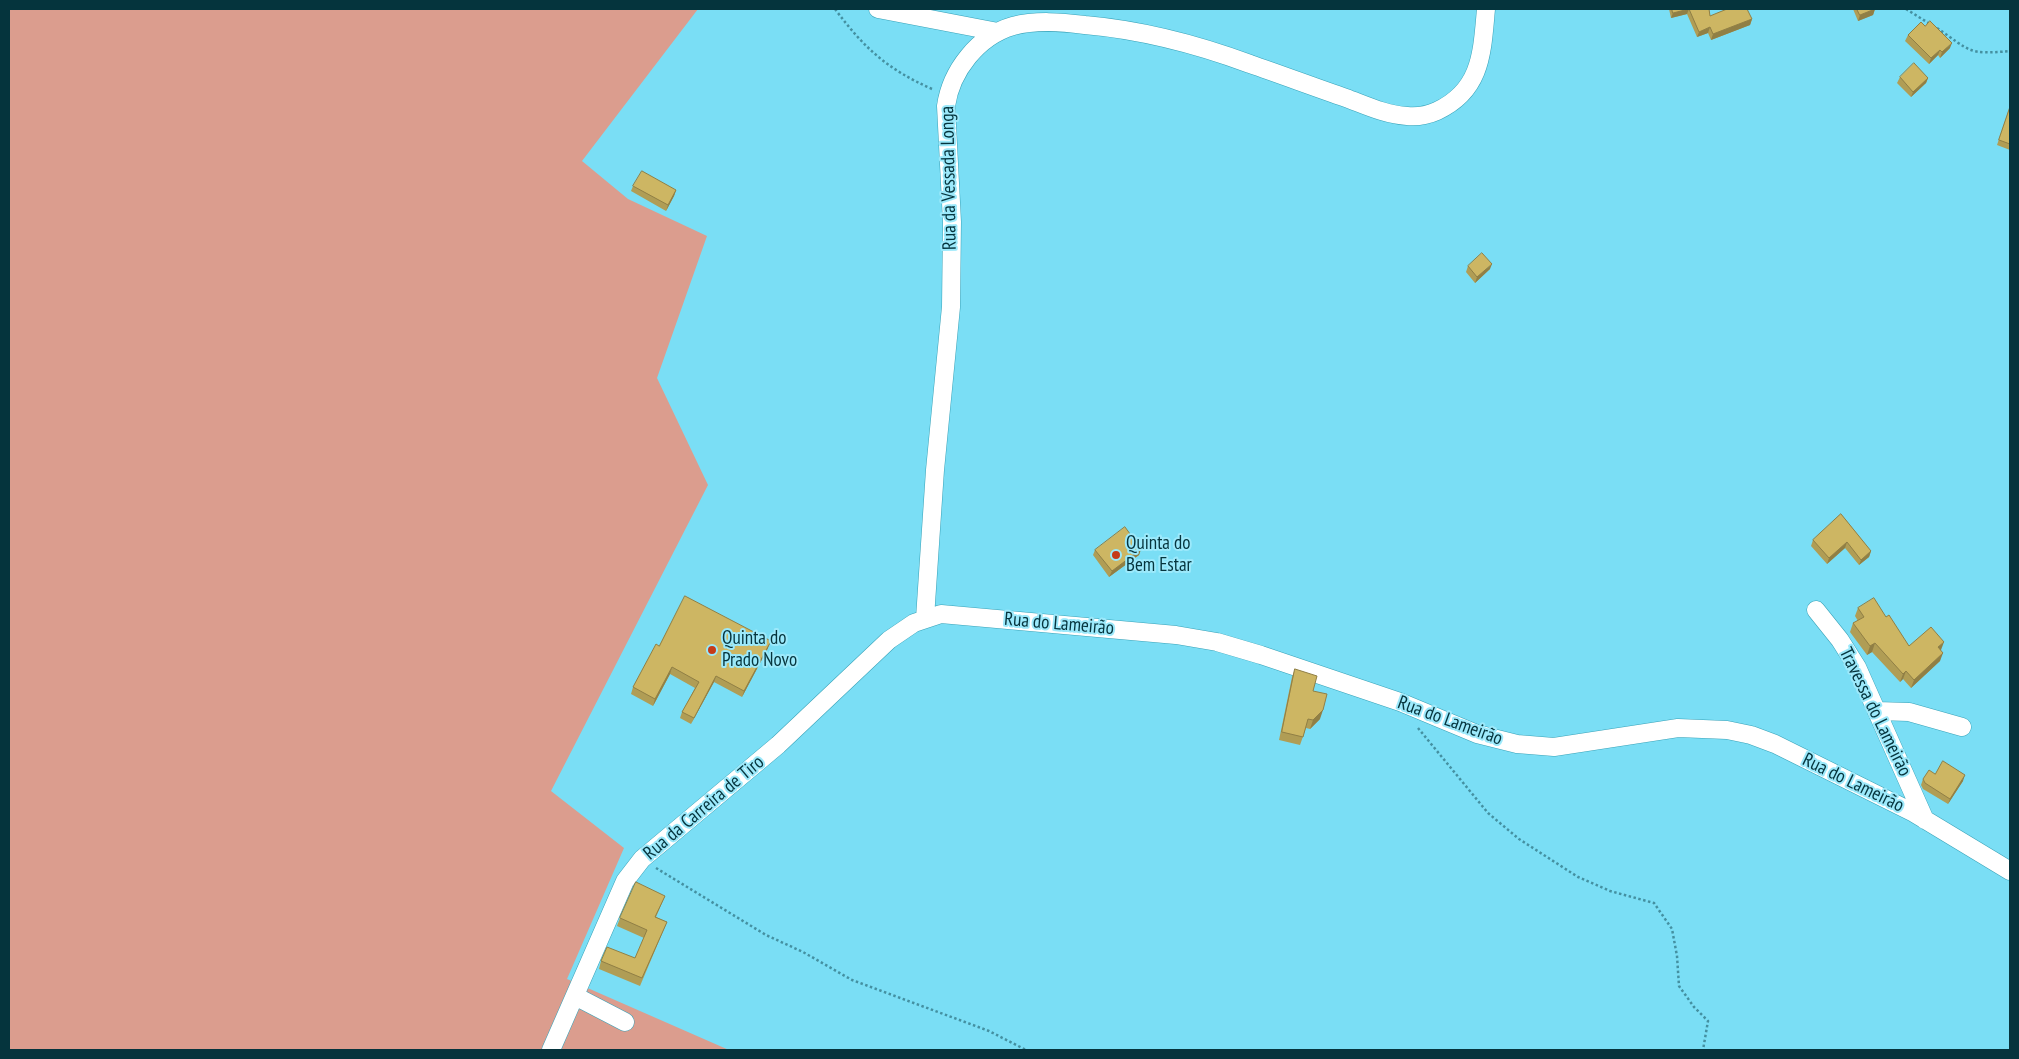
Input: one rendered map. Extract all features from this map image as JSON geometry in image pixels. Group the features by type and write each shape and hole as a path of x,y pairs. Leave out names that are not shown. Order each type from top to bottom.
{"street":[{"path":"878,9 998,32"},
{"name":"Rua da Vessada Longa","path":"925,618 935,470 951,307 952,222 946,119 947,96 969,54 982,42 998,32 1013,26 1049,22 1119,28 1149,33 1247,62 1371,107 1407,116 1436,111 1450,103 1471,84 1479,62 1486,9"},
{"name":"Travessa do Lameirão","path":"1816,610 1850,654 1924,820"},
{"name":"Rua do Lameirão","path":"925,618 949,614 1176,635 1217,642 1400,702 1477,734 1517,744 1554,747 1678,728 1727,730 1751,735 1775,744 1924,820 2010,871"},
{"name":"Rua da Carreira de Tiro","path":"551,1050 626,881 642,859 778,745 890,640 906,627 925,618"},
{"path":"1877,711 1909,712 1962,726"},
{"path":"575,996 625,1022"}],"path":[{"path":"835,9 853,33 872,53 901,74 947,96"},
{"path":"1906,9 1970,51 1982,53 2010,50"},
{"path":"1417,727 1488,813 1519,839 1578,877 1610,891 1654,903 1672,930 1677,956 1679,986 1694,1007 1708,1021 1703,1050"},
{"path":"642,859 766,935 803,952 852,980 989,1031 1026,1050"}],"shaded area":[{"path":"9,9 698,9 582,161 628,199 707,236 657,378 708,485 551,791 624,848 567,979 729,1050 9,1050"}],"building":[{"path":"1672,9 1689,9 1673,13"},
{"path":"1689,9 1709,9 1710,16 1727,9 1747,9 1752,19 1713,34 1710,27 1699,32"},
{"path":"1857,9 1875,9 1860,15"},
{"path":"1930,21 1952,43 1942,52 1940,50 1931,58 1908,35 1921,22 1925,26"},
{"path":"1914,63 1928,78 1913,92 1900,77"},
{"path":"2010,107 2010,144 1999,140"},
{"path":"642,171 676,190 668,205 633,186"},
{"path":"1482,253 1492,264 1477,277 1468,266"},
{"path":"1841,514 1871,551 1861,560 1847,542 1829,558 1813,540"},
{"name":"Quinta do Bem Estar","path":"1125,527 1141,549 1112,571 1095,550"},
{"name":"Quinta do Prado Novo","path":"685,596 771,641 744,691 716,676 694,718 682,712 699,682 672,667 655,699 633,687 656,644 659,646"},
{"path":"1874,598 1886,617 1889,615 1909,646 1931,627 1944,642 1938,647 1943,653 1914,680 1906,671 1903,674 1875,643 1870,646 1853,623 1864,617 1858,608"},
{"path":"1295,669 1317,676 1313,691 1327,694 1323,710 1313,720 1308,719 1303,737 1282,732"},
{"path":"1943,761 1965,775 1950,799 1925,783 1923,779 1929,770 1935,774"},
{"path":"636,882 665,896 655,917 667,922 642,978 601,961 607,947 635,958 647,930 620,918"}],"place":[{"name":"Quinta do Bem Estar","path":"1116,555"},
{"name":"Quinta do Prado Novo","path":"712,650"}]}
